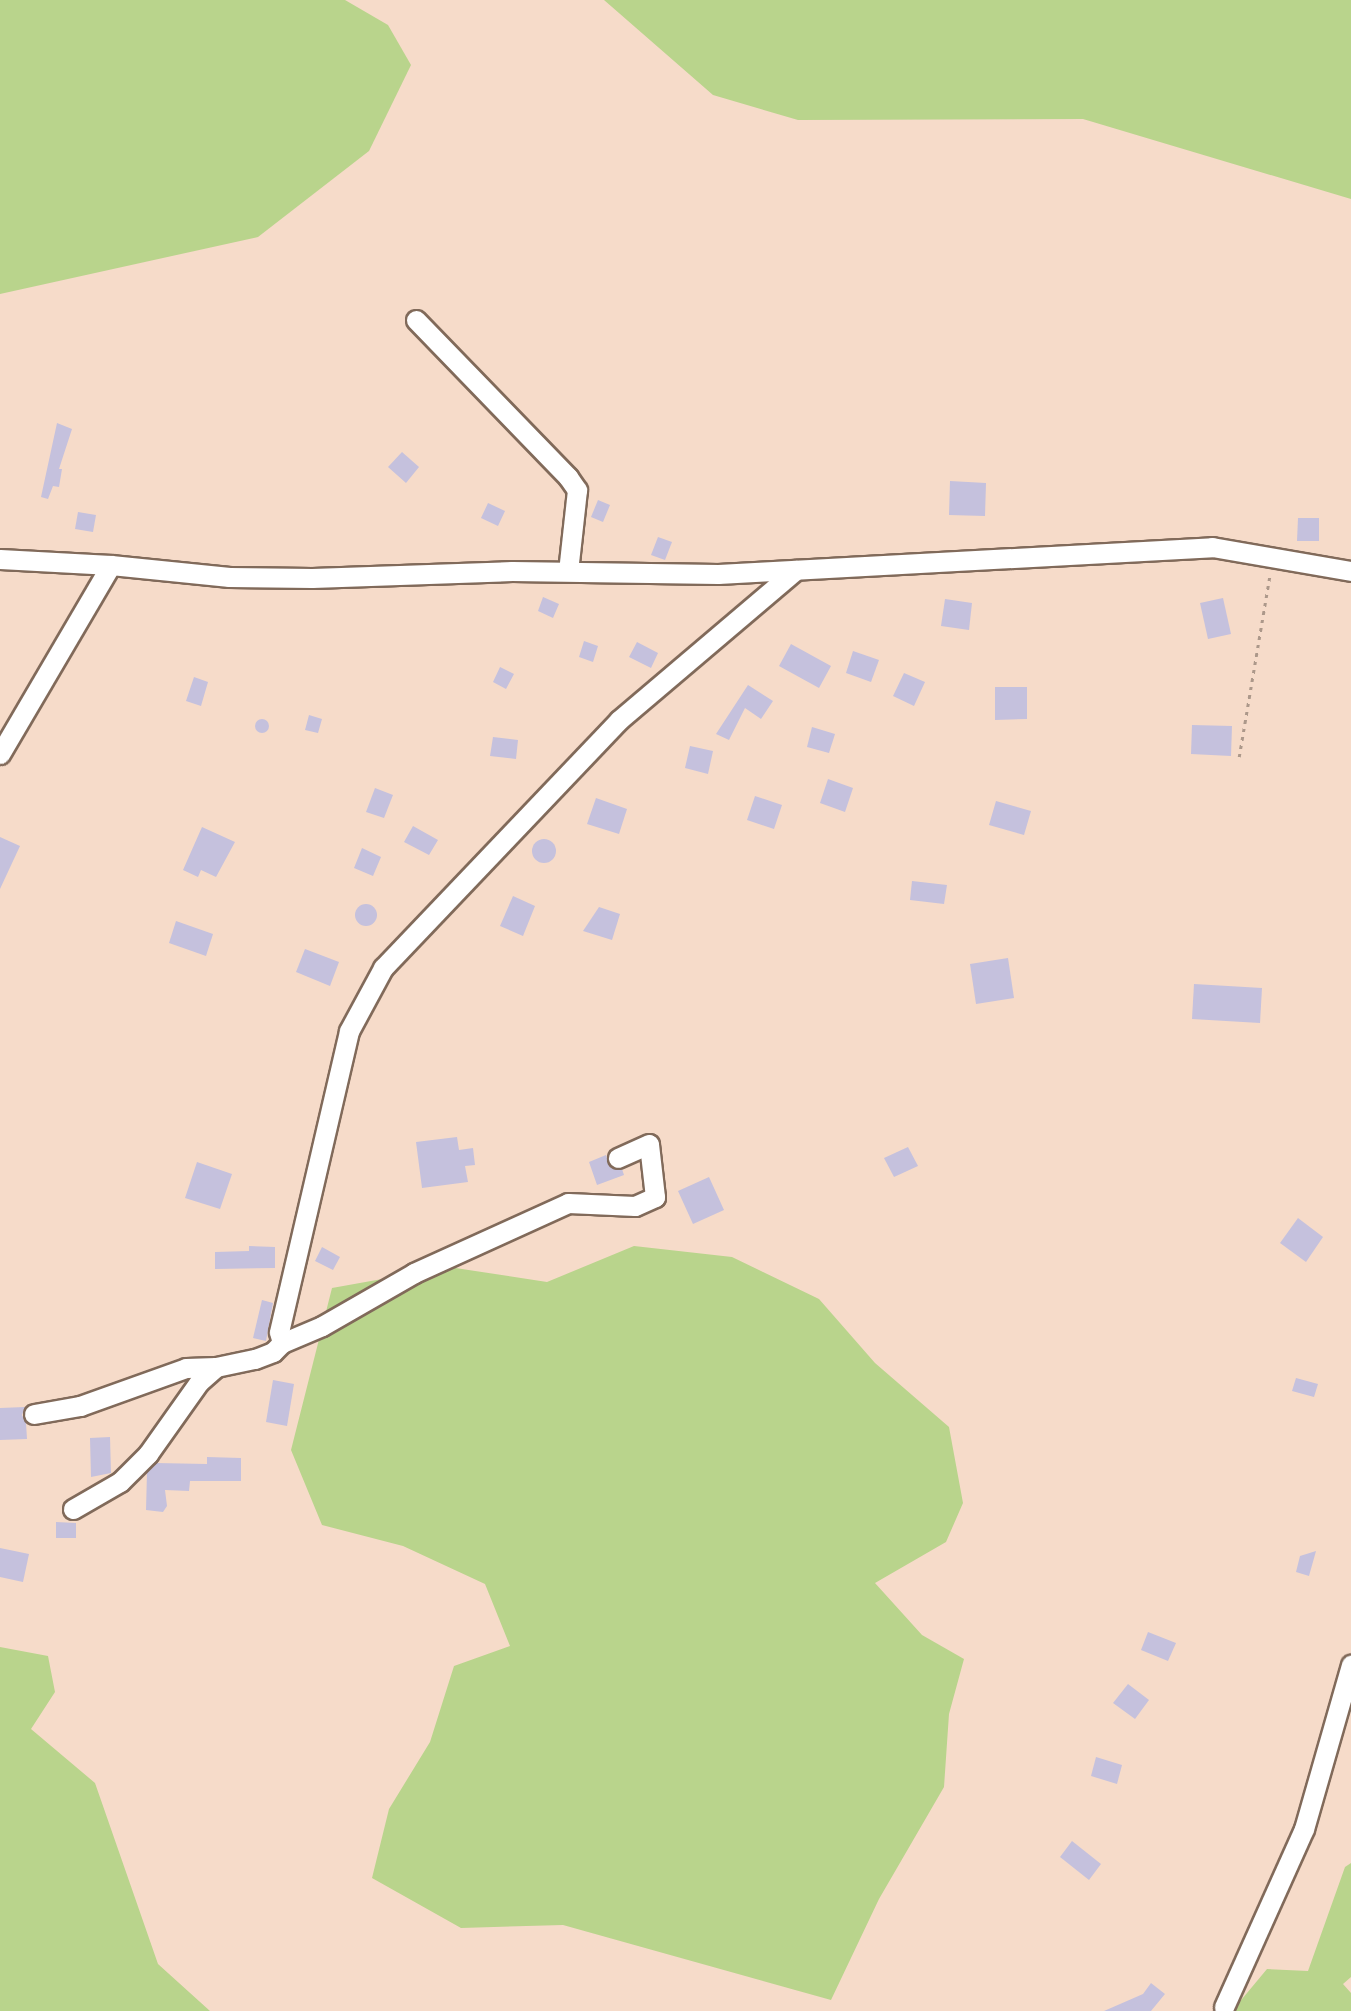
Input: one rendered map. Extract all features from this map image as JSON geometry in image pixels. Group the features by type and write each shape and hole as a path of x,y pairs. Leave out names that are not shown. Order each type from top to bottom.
{"street":[{"path":"416,320 568,477 577,490 568,571"},
{"path":"0,559 271,578 568,571 718,574 1212,547 1351,571"},
{"path":"0,754 111,565"},
{"path":"282,1343 279,1332 349,1031 383,968 619,720 796,570"},
{"path":"34,1414 80,1406 186,1368 216,1367 264,1356 282,1343 322,1326 414,1273 568,1203 635,1206 655,1197 649,1144 618,1158"},
{"path":"73,1509 120,1482 148,1454 185,1400 216,1367"},
{"path":"1224,2007 1304,1829 1351,1665"}],"path":[{"path":"1239,757 1273,558"}],"green space":[{"path":"0,0 345,0 388,25 411,65 369,151 258,237 0,294"},
{"path":"604,0 1351,0 1351,199 1083,119 798,120 713,95"},
{"path":"634,1246 732,1257 819,1299 875,1363 949,1427 963,1503 946,1542 875,1583 922,1635 964,1659 949,1714 944,1787 879,1899 831,2000 563,1925 461,1928 372,1878 389,1809 430,1742 454,1666 510,1646 485,1584 403,1546 322,1525 291,1450 332,1288 449,1267 547,1282"},
{"path":"0,1647 48,1656 55,1692 31,1729 95,1783 158,1964 210,2011 0,2011"},
{"path":"1351,1863 1351,1977 1343,1984 1351,1993 1351,2011 1232,2011 1267,1969 1308,1971 1345,1867"}],"building":[{"path":"57,423 72,429 59,469 62,469 59,487 53,486 48,499 41,497"},
{"path":"402,452 419,467 406,483 388,467"},
{"path":"950,481 986,483 985,516 949,515"},
{"path":"598,500 610,505 603,522 591,517"},
{"path":"488,503 505,511 498,526 481,518"},
{"path":"78,512 96,515 93,532 75,529"},
{"path":"1298,518 1319,518 1319,541 1297,541"},
{"path":"658,537 672,542 665,560 651,555"},
{"path":"543,597 559,604 553,618 538,611"},
{"path":"1223,598 1231,634 1208,639 1200,603"},
{"path":"945,599 972,603 969,630 941,626"},
{"path":"584,641 598,646 593,662 579,657"},
{"path":"637,642 658,653 651,668 629,657"},
{"path":"791,644 831,666 819,688 779,666"},
{"path":"853,651 879,660 871,682 846,673"},
{"path":"500,667 514,674 506,689 493,682"},
{"path":"904,673 925,682 914,706 893,696"},
{"path":"194,677 208,682 201,706 186,701"},
{"path":"748,685 773,701 761,719 745,708 729,740 716,734"},
{"path":"995,687 1027,687 1027,719 995,720"},
{"path":"309,715 322,719 318,733 305,730"},
{"path":"259,719 265,719 269,726 265,733 259,733 255,729 255,723"},
{"path":"1192,725 1232,726 1231,756 1191,754"},
{"path":"812,727 835,734 829,753 807,747"},
{"path":"493,737 518,740 516,759 490,756"},
{"path":"690,746 713,751 708,774 685,768"},
{"path":"828,779 853,788 845,812 820,803"},
{"path":"375,788 393,795 384,818 366,812"},
{"path":"755,796 782,805 774,829 747,820"},
{"path":"596,798 627,809 619,834 587,824"},
{"path":"996,801 1031,811 1024,835 989,825"},
{"path":"413,826 438,840 429,855 404,842"},
{"path":"202,827 235,842 216,877 201,870 198,877 183,870"},
{"path":"0,837 20,846 0,889"},
{"path":"544,839 552,843 556,851 552,859 544,863 536,859 532,851 536,843"},
{"path":"362,848 381,857 373,876 354,868"},
{"path":"912,881 947,885 944,904 910,900"},
{"path":"513,896 535,906 523,936 500,926"},
{"path":"366,904 374,907 377,915 374,923 366,926 358,923 355,915 358,907"},
{"path":"599,907 620,914 612,940 583,931"},
{"path":"176,921 213,934 206,956 169,943"},
{"path":"305,949 339,962 330,986 296,972"},
{"path":"1008,958 1014,998 976,1004 970,964"},
{"path":"1194,984 1262,988 1260,1023 1192,1019"},
{"path":"457,1137 459,1150 473,1148 475,1165 465,1166 468,1182 422,1188 416,1142"},
{"path":"908,1147 918,1166 894,1177 884,1158"},
{"path":"606,1155 610,1167 622,1169 624,1175 597,1185 589,1162"},
{"path":"197,1162 232,1174 220,1209 185,1198"},
{"path":"709,1177 724,1210 693,1224 678,1191"},
{"path":"1298,1218 1323,1237 1306,1262 1280,1243"},
{"path":"249,1246 275,1247 275,1268 215,1269 215,1252 249,1251"},
{"path":"322,1247 340,1257 333,1270 315,1261"},
{"path":"262,1300 273,1303 266,1341 253,1338"},
{"path":"1296,1378 1318,1384 1314,1397 1292,1391"},
{"path":"273,1380 294,1384 287,1426 266,1422"},
{"path":"25,1407 22,1415 26,1423 27,1439 0,1440 0,1408"},
{"path":"110,1437 111,1473 91,1477 90,1438"},
{"path":"207,1457 241,1458 241,1481 190,1481 189,1491 165,1490 167,1506 163,1512 146,1510 147,1472 156,1463 207,1464"},
{"path":"56,1522 76,1523 76,1538 56,1538"},
{"path":"0,1548 29,1554 23,1582 0,1577"},
{"path":"1316,1551 1309,1576 1296,1572 1300,1556"},
{"path":"1148,1632 1176,1643 1168,1661 1141,1650"},
{"path":"1128,1684 1149,1700 1135,1719 1113,1703"},
{"path":"1096,1757 1122,1765 1117,1784 1091,1776"},
{"path":"1072,1841 1101,1864 1089,1880 1060,1857"},
{"path":"1151,1983 1165,1994 1151,2011 1104,2011 1143,1994"}]}
